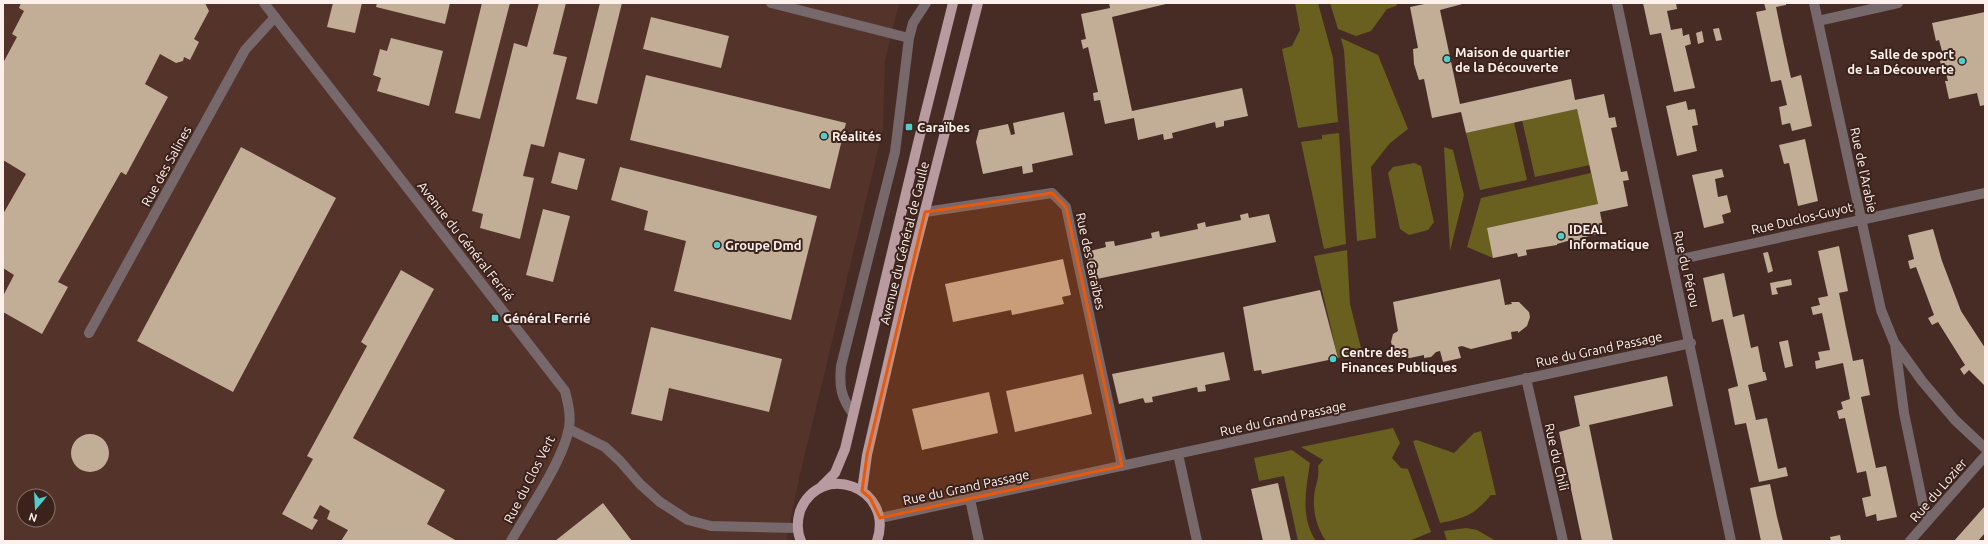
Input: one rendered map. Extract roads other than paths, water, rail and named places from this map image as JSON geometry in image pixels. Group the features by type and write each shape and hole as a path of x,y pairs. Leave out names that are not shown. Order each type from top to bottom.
{"main road":[{"name":"Avenue du Général de Gaulle","path":"798,528 799,516 803,505 810,495 820,488 835,472 845,449 954,3"},
{"name":"Avenue du Général de Gaulle","path":"862,491 867,455 925,212 978,3"},
{"path":"820,488 839,484 849,485 862,491 876,507 880,518 880,531 877,541"},
{"path":"798,528 801,541"}],"street":[{"name":"Avenue du Général Ferrié","path":"264,3 565,391 568,405 569,428"},
{"path":"771,3 909,38"},
{"path":"853,414 846,404 839,385 841,366 895,152 909,38 913,24 926,3"},
{"name":"Rue du Pérou","path":"1617,3 1672,261 1691,342 1731,541"},
{"name":"Rue de l'Arabie","path":"1814,3 1881,310 1894,342 1926,387 1955,420 1985,448"},
{"path":"1818,21 1898,3"},
{"name":"Rue des Salines","path":"89,333 244,50 274,17"},
{"name":"Rue des Caraïbes","path":"925,212 1052,193 1066,207 1122,466"},
{"name":"Rue Duclos-Guyot","path":"1672,261 1862,218 1985,193"},
{"name":"Rue du Grand Passage","path":"880,518 1691,342"},
{"name":"Rue de l'Arabie","path":"1894,342 1906,421 1925,514 1930,518"},
{"name":"Rue du Chili","path":"1526,378 1563,541"},
{"path":"569,428 605,448 620,461 645,489 660,502 688,520 711,526 798,528"},
{"name":"Rue du Clos Vert","path":"511,541 556,461 569,428"},
{"path":"1178,454 1197,541"},
{"name":"Rue du Lozier","path":"1910,541 1985,456"},
{"path":"970,499 979,541"}],"place":[{"name":"Maison de quartier de la Découverte","path":"1447,59"},
{"name":"Salle de sport de La Découverte","path":"1962,61"},
{"name":"Caraïbes","path":"909,127"},
{"name":"Réalités","path":"824,136"},
{"name":"IDEAL Informatique","path":"1561,236"},
{"name":"Groupe Dmd","path":"717,245"},
{"name":"Général Ferrié","path":"495,318"},
{"name":"Centre des Finances Publiques","path":"1333,359"}]}
